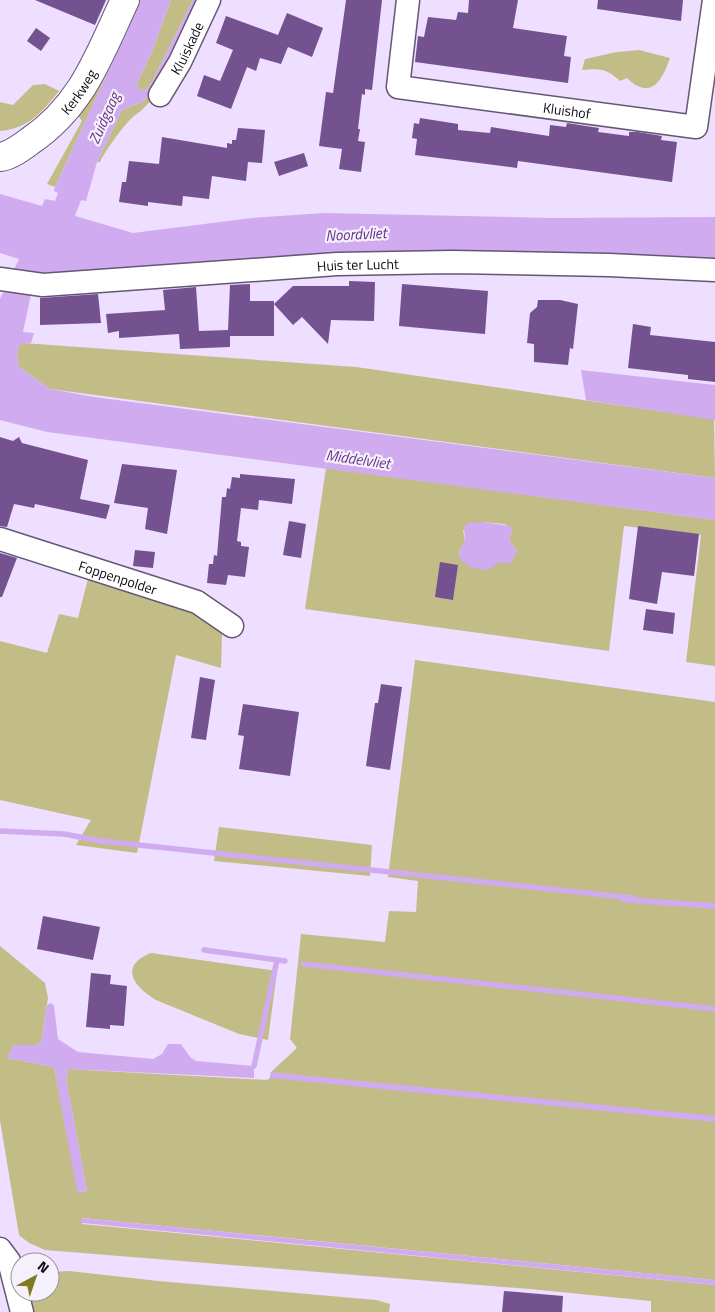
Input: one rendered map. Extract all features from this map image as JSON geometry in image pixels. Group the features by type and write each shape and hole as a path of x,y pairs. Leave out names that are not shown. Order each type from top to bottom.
{"street":[{"name":"Kerkweg","path":"0,157 25,145 49,129 72,103 88,82 125,0"},
{"name":"Kluiskade","path":"160,95 180,62 209,0"},
{"name":"Kluishof","path":"408,0 398,87 696,126 714,0"},
{"name":"Huis ter Lucht","path":"0,279 43,285 337,264 452,262 609,265 715,270"},
{"name":"Foppenpolder","path":"0,539 197,602 232,626"},
{"path":"0,1249 9,1261 22,1312"}],"shaded area":[{"path":"136,0 141,0 55,187 47,184 82,121 77,114"},
{"path":"171,0 193,0 153,80 144,91 138,88 137,83 151,54"},
{"path":"639,50 670,58 659,80 649,88 635,85 627,78 620,81 603,70 582,70 585,59 617,52"},
{"path":"45,84 59,91 47,106 34,118 19,127 0,131 0,102 13,105 33,85"},
{"path":"156,90 147,105 130,119 100,162 97,162 122,110 142,102"},
{"path":"23,343 356,367 714,419 715,478 50,389 19,367 17,356 19,345"},
{"path":"326,468 715,520 715,666 686,662 701,535 624,526 609,651 305,609","holes":["483,522 504,524 512,529 509,540 517,551 497,563 458,554 465,541 463,530"]},
{"path":"90,571 215,620 222,634 221,668 176,655 137,853 76,845 91,820 0,800 0,641 47,653 59,614 78,618"},
{"path":"415,660 715,702 715,1280 82,1218 82,1224 715,1285 715,1312 651,1312 651,1301 530,1289 45,1250 29,1243 19,1235 0,1120 0,946 45,983 48,998 41,1042 36,1045 14,1045 7,1058 54,1067 78,1192 87,1191 66,1079 68,1069 267,1080 270,1078 271,1072 297,1048 290,1039 301,934 385,942 389,911 416,912 418,881 388,877"},
{"path":"219,827 372,845 370,876 214,861"},
{"path":"151,953 277,971 268,1040 239,1034 148,995 136,983 132,970 141,958"},
{"path":"60,1271 376,1300 390,1304 389,1312 34,1312 32,1302 60,1302"}],"water":[{"path":"141,0 171,0 151,54 137,83 139,88 144,91 153,80 193,0 201,0 156,90 142,102 122,110 97,162 86,201 81,200 75,216 133,233 252,218 324,213 552,218 715,217 715,259 219,264 39,273 34,280 23,332 34,333 31,343 19,345 17,356 19,367 50,389 94,397 715,478 715,520 47,432 0,420 0,299 19,259 0,253 0,194 42,206 45,199 55,201 58,193 54,191 55,187"},
{"path":"581,370 715,385 715,420 586,400"},
{"path":"483,522 510,526 512,529 509,540 517,551 511,563 499,563 484,570 471,567 460,558 458,554 465,541 464,527 468,523"},
{"path":"627,897 715,903 715,909 619,902"},
{"path":"51,1003 54,1006 58,1039 78,1052 153,1059 162,1054 168,1044 181,1044 190,1057 196,1061 254,1066 254,1078 68,1069 66,1079 87,1191 77,1192 54,1067 7,1058 14,1045 36,1045 41,1042 47,1005"},
{"path":"271,1072 715,1116 715,1122 270,1078"},
{"path":"81,1218 715,1280 715,1285 82,1223"}],"building":[{"path":"35,0 106,0 95,25"},
{"path":"346,0 382,0 372,90 365,89 365,95 362,94 358,141 365,142 361,172 339,169 342,149 319,146 326,92 333,93"},
{"path":"469,0 518,0 513,28 567,36 564,56 571,57 568,83 415,62 418,36 424,37 428,17 456,20 458,12 468,13"},
{"path":"598,0 683,0 681,21 597,9"},
{"path":"287,13 323,28 312,57 288,47 281,64 260,58 256,71 247,67 231,109 197,96 204,75 220,81 233,50 216,43 226,16 278,35"},
{"path":"36,28 50,38 41,51 27,41"},
{"path":"420,118 458,124 458,130 490,133 491,127 549,136 550,125 566,127 567,123 599,128 598,132 629,136 629,132 638,132 662,136 661,140 677,142 672,182 518,161 517,168 415,155 417,139 412,138 414,123 419,124"},
{"path":"238,128 265,130 262,163 248,162 246,181 212,176 209,199 183,196 182,206 148,202 148,206 119,202 122,182 126,182 129,161 159,164 162,137 227,148 227,143 232,144 232,140 236,140"},
{"path":"304,153 308,166 279,176 274,162"},
{"path":"349,281 375,282 374,321 331,320 328,344 302,317 293,325 274,304 293,286 349,286"},
{"path":"250,284 250,301 274,301 274,336 230,336 230,347 180,349 179,334 119,338 119,331 108,333 106,314 165,310 163,290 196,287 199,331 228,330 230,285"},
{"path":"402,284 488,291 485,334 399,326"},
{"path":"98,294 101,323 40,325 40,298"},
{"path":"538,300 560,300 578,304 573,349 570,348 568,365 534,362 534,344 527,343 530,313 537,307"},
{"path":"633,324 651,327 650,335 715,342 715,382 688,379 688,375 628,368"},
{"path":"0,437 13,441 19,437 22,443 88,460 80,499 110,505 106,519 35,504 34,508 14,504 7,527 0,526"},
{"path":"122,464 177,470 167,534 145,529 148,508 114,503"},
{"path":"240,474 295,479 292,504 259,500 258,510 241,508 237,541 241,542 241,546 249,547 245,577 228,575 226,585 207,583 209,564 213,564 214,555 217,556 222,497 226,497 227,488 230,489 232,477 240,478"},
{"path":"289,521 306,524 301,558 283,555"},
{"path":"638,526 699,534 694,576 662,572 657,604 629,599"},
{"path":"135,550 155,552 153,568 133,566"},
{"path":"0,553 17,558 2,597 0,597"},
{"path":"440,562 458,565 453,600 435,597"},
{"path":"646,609 675,613 673,634 643,630"},
{"path":"200,677 215,680 206,740 191,738"},
{"path":"381,684 402,687 390,770 366,766 375,703 378,703"},
{"path":"243,704 299,712 290,776 239,769 244,736 238,735"},
{"path":"43,916 100,927 93,960 37,949"},
{"path":"91,973 111,975 110,984 127,986 124,1026 110,1025 110,1029 86,1027"},
{"path":"504,1291 563,1296 562,1312 502,1312"}],"waterway":[{"path":"0,831 64,834 101,841 633,898"},
{"path":"204,950 285,961"},
{"path":"254,1066 277,960"},
{"path":"304,964 715,1009"}],"water label":[{"name":"Zuidgaag","path":"104,118"},
{"name":"Noordvliet","path":"356,234"},
{"name":"Middelvliet","path":"358,459"}]}
